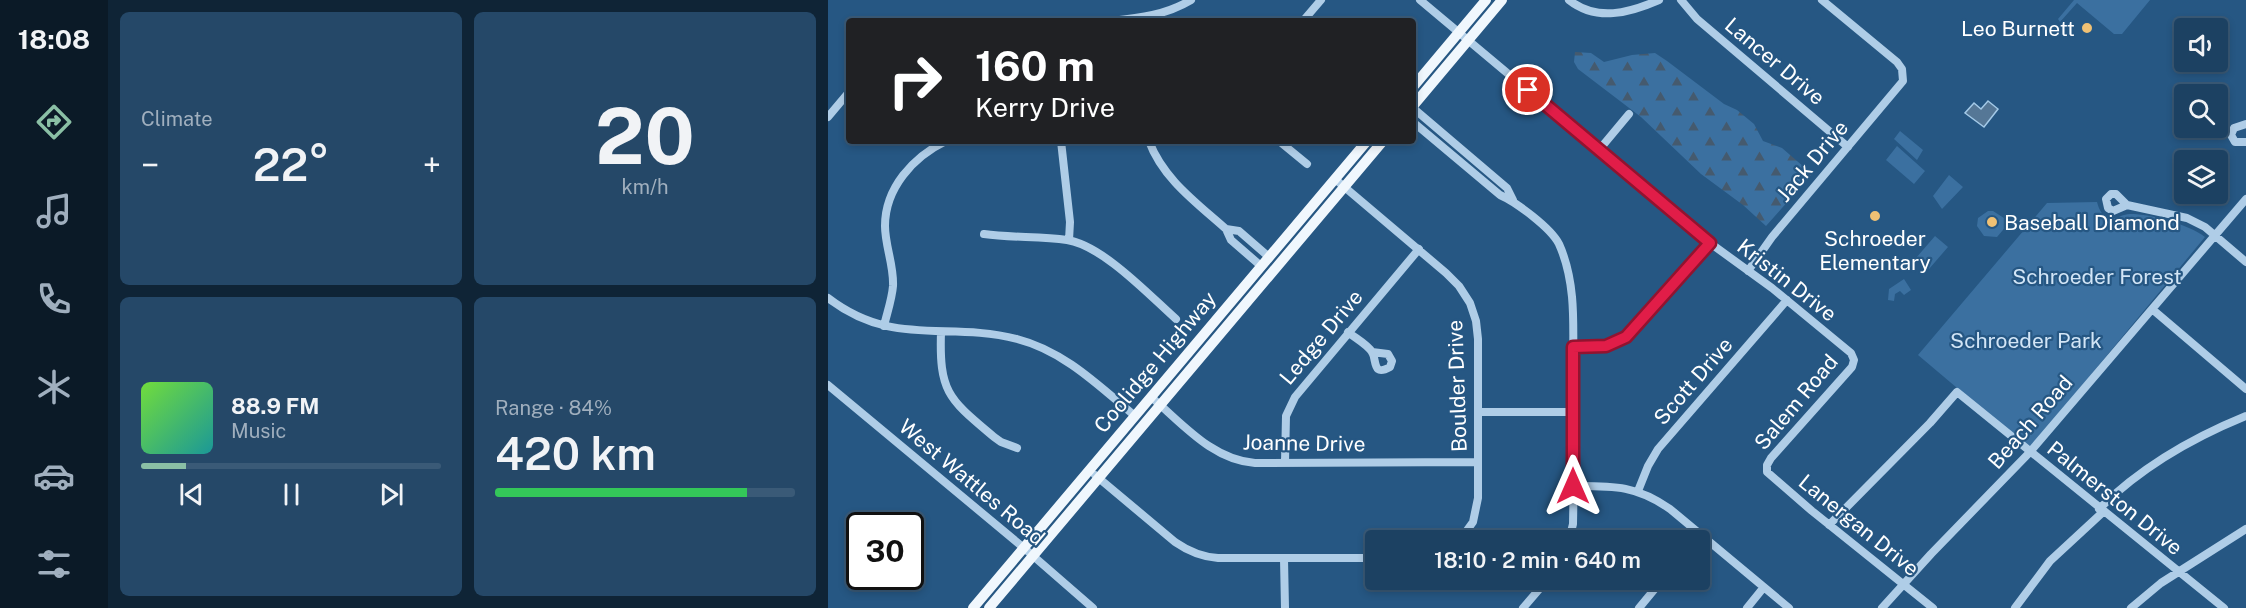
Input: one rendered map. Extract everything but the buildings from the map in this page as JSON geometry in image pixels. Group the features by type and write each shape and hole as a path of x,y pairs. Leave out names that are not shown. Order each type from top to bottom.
{"main road":[{"path":"1416,83 1486,0"},
{"path":"1416,103 1502,0"},
{"name":"Coolidge Highway","path":"973,608 1364,144"},
{"name":"Coolidge Highway","path":"989,608 1380,144"}],"street":[{"path":"1133,18 1155,15 1180,7 1191,0"},
{"path":"1306,18 1321,0"},
{"name":"Kristin Drive","path":"1420,0 1710,243 1787,300 1847,350 1854,360"},
{"path":"1569,0 1583,8 1610,14 1625,12 1659,0"},
{"name":"Lancer Drive","path":"1681,0 1697,19 1848,147"},
{"name":"Jack Drive","path":"1748,271 1772,237 1898,88 1904,75 1897,63 1822,0"},
{"path":"828,117 846,96"},
{"path":"1416,110 1507,188 1513,200"},
{"path":"1599,150 1629,114"},
{"path":"2246,124 2234,128 2231,135 2235,142 2246,142"},
{"path":"1416,125 1500,195 1513,200 1558,241 1569,270 1573,312 1572,530"},
{"path":"884,326 893,285 893,270 885,226 889,202 898,183 915,162 941,144"},
{"path":"1061,144 1070,222 1068,240"},
{"path":"1150,144 1168,176 1227,229 1231,240 1262,266"},
{"path":"1283,144 1307,164"},
{"name":"Boulder Drive","path":"1335,179 1454,280 1473,309 1478,339 1477,510 1468,530"},
{"name":"Beach Road","path":"1882,608 2030,452 2246,199"},
{"path":"2127,205 2187,218 2199,223 2246,262"},
{"path":"1227,229 1239,231 1269,257"},
{"path":"984,234 1068,240 1080,243 1099,253 1176,319"},
{"path":"1573,347 1606,346 1626,337 1710,243"},
{"name":"Ledge Drive","path":"1285,462 1285,423 1291,402 1419,249"},
{"path":"828,298 849,312 884,326 906,331 1000,336 1043,348 1080,370 1135,416"},
{"name":"Scott Drive","path":"1638,491 1658,449 1787,300"},
{"path":"2152,309 2246,389"},
{"path":"941,332 941,370 945,386 952,399 994,437 1017,448"},
{"path":"1348,332 1372,352"},
{"name":"Salem Road","path":"1766,468 1771,458 1850,370 1854,360"},
{"name":"West Wattles Road","path":"828,385 1093,608"},
{"name":"Palmerston Drive","path":"1829,525 1901,453 1957,392 2101,511 2224,608"},
{"name":"Joanne Drive","path":"1151,397 1221,454 1247,462 1478,462"},
{"path":"1478,412 1573,412"},
{"path":"2015,608 2050,561 2125,485 2165,456 2201,436 2246,416"},
{"name":"Lanergan Drive","path":"1766,468 1771,476 1829,525 1933,608"},
{"path":"1090,470 1175,542 1189,551 1218,558 1365,558"},
{"path":"1573,486 1618,486 1638,491 1651,496 1670,509 1692,530"},
{"path":"2131,608 2161,583 2246,529"},
{"path":"1710,545 1789,608"},
{"path":"1284,559 1285,608"},
{"path":"1747,608 1764,587"},
{"path":"1523,608 1539,590"},
{"path":"1639,608 1654,590"}],"green space":[{"path":"2074,0 2150,0 2122,34 2114,34 2077,3 2060,22 2058,19"},
{"path":"1575,52 1591,53 1604,62 1632,55 1655,53 1724,104 1737,110 1754,124 1763,141 1782,148 1812,174 1766,226 1743,205 1701,174 1641,117 1578,69 1574,62"},
{"path":"1900,131 1923,150 1917,160 1894,139"},
{"path":"1897,146 1925,171 1914,184 1886,160"},
{"path":"1949,175 1963,187 1942,209 1933,196"},
{"name":"Schroeder Park","path":"2097,202 2100,211 2107,217 2139,214 2179,224 2205,237 2031,447 2027,447 1918,355 2047,203"},
{"name":"Baseball Diamond","path":"1988,211 1993,211 2007,220 2008,224 1997,237 1984,236 1977,226 1978,218"},
{"path":"1935,236 1948,247 1929,269 1916,258"},
{"path":"1904,279 1911,290 1904,295 1900,291 1895,294 1894,301 1888,300 1889,289"}],"shaded area":[{"path":"1988,101 1998,109 1984,127 1965,113 1974,103 1981,109"}],"place":[{"name":"Leo Burnett","path":"2087,28"},
{"name":"Schroeder Elementary","path":"1875,216"},
{"name":"Baseball Diamond","path":"1992,222"}],"route":[{"path":"1528,90 1710,243 1644,320 1621,341 1599,347 1573,347 1573,486"}],"park label":[{"name":"Schroeder Forest","path":"2097,276"}]}
